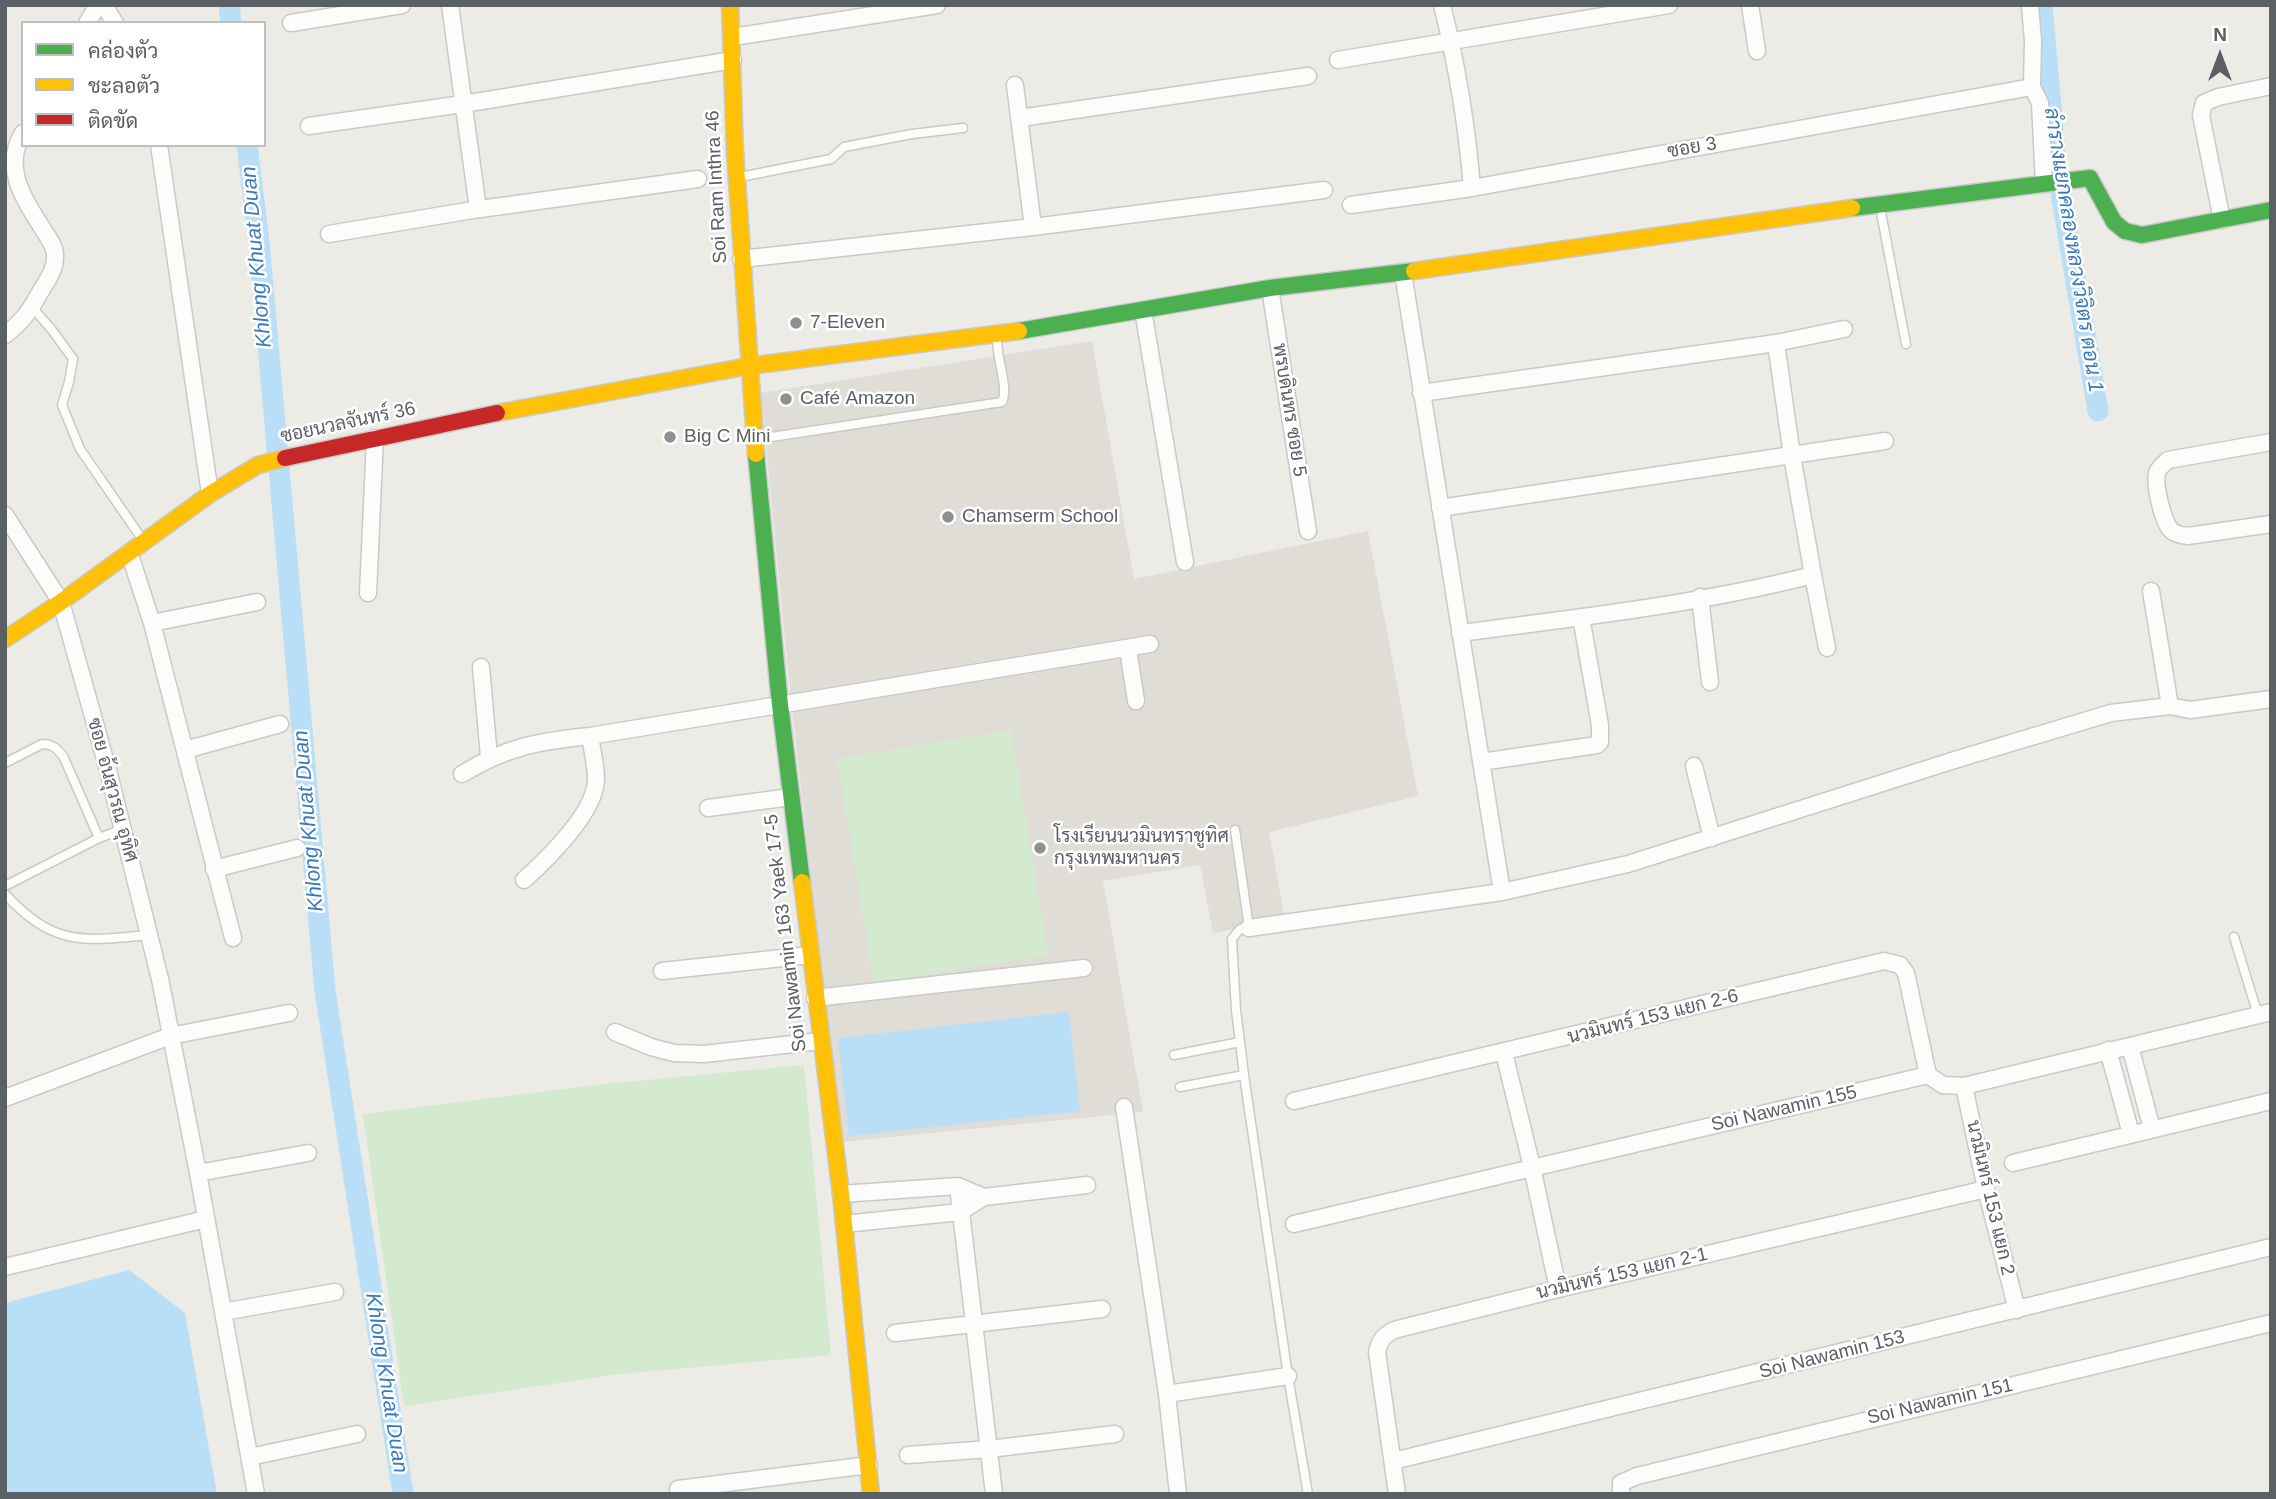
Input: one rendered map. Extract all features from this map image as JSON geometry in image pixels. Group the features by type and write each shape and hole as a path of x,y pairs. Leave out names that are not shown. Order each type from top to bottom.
{"street":[{"path":"88,21 98,5"},
{"path":"104,5 114,21"},
{"path":"291,23 402,5"},
{"path":"450,5 478,209"},
{"name":"Soi Ram Inthra 46","path":"730,5 741,259 749,366"},
{"path":"733,37 937,5"},
{"path":"1442,5 1469,146 1472,188"},
{"path":"1338,60 1669,5"},
{"path":"1750,5 1757,51"},
{"path":"2030,5 2033,41 2032,88 2040,103 2047,182"},
{"path":"309,126 733,60"},
{"path":"1020,118 1308,76"},
{"path":"1015,85 1033,228"},
{"path":"2271,86 2218,97 2204,103 2201,115 2222,220 2271,210"},
{"name":"ซอย 3","path":"1352,205 1472,188 2032,88"},
{"path":"5,335 24,320 54,269 55,253 16,180 13,156 21,137"},
{"path":"159,147 210,494"},
{"name":"ซอยนวลจันทร์ 36","path":"5,639 61,602 210,494 258,465 309,451 598,393 749,366 998,335 1270,288 1403,274 1880,204 2078,178 2090,178 2114,222 2125,231 2143,235 2222,220"},
{"path":"329,234 478,209 698,179"},
{"path":"741,259 1033,228 1324,190"},
{"path":"1403,274 1502,892"},
{"name":"พรบดินทร ซอย 5","path":"1270,288 1308,531"},
{"path":"1143,310 1185,562"},
{"path":"1421,393 1776,343 1844,329"},
{"path":"1776,343 1792,456 1828,648"},
{"name":"Soi Nawamin 163 Yaek 17-5","path":"749,366 780,705 841,1194 871,1494"},
{"path":"369,593 375,438"},
{"path":"1440,508 1885,440"},
{"path":"2271,442 2168,460 2157,474 2164,520 2169,530 2178,535 2188,536 2271,524"},
{"name":"ซอย อ้นสุวรณ อุทิศ","path":"5,515 61,602 123,829 160,979 256,1494"},
{"path":"129,552 152,623 233,938"},
{"path":"1460,633 1581,617 1772,585 1813,575"},
{"path":"2151,591 2170,706"},
{"path":"1700,597 1710,682"},
{"path":"152,623 257,602"},
{"path":"1480,762 1597,745 1600,742 1600,725 1581,617"},
{"path":"462,774 489,757 555,739 590,736 1150,644"},
{"path":"1128,649 1136,701"},
{"path":"481,667 489,757"},
{"path":"1250,928 1502,892 1628,864 2110,713 2170,706 2190,710 2271,699"},
{"path":"185,750 280,724"},
{"path":"524,880 566,838 593,797 596,780 590,736"},
{"path":"1693,766 1712,838"},
{"path":"708,808 791,797"},
{"path":"215,869 297,848"},
{"path":"662,971 810,955"},
{"name":"นวมินทร์ 153 แยก 2-6","path":"1294,1101 1884,961 1900,965 1906,973 1928,1075"},
{"path":"816,998 1084,968"},
{"path":"5,1098 170,1036 289,1013"},
{"path":"1928,1075 1943,1085 1964,1086 2264,1014"},
{"path":"615,1032 674,1053 704,1054 820,1041"},
{"path":"2130,1046 2152,1129"},
{"path":"2108,1050 2131,1135"},
{"path":"1504,1053 1558,1289"},
{"name":"Soi Nawamin 155","path":"1294,1224 1928,1075"},
{"name":"นวมินทร์ 153 แยก 2","path":"1964,1086 1986,1189 2017,1310"},
{"path":"2013,1163 2271,1101"},
{"path":"1124,1107 1167,1394 1178,1494"},
{"path":"198,1173 308,1153"},
{"path":"844,1224 960,1212 984,1197 1087,1185"},
{"path":"841,1194 958,1186 984,1197"},
{"path":"958,1186 972,1323 995,1494"},
{"name":"นวมินทร์ 153 แยก 2-1","path":"1393,1461 1377,1352 1379,1342 1394,1330 1986,1189"},
{"path":"5,1267 206,1219"},
{"name":"Soi Nawamin 153","path":"1393,1461 2271,1247"},
{"path":"223,1312 335,1292"},
{"path":"895,1333 1102,1309"},
{"name":"Soi Nawamin 151","path":"1621,1494 1621,1483 1637,1476 2271,1323"},
{"path":"1167,1394 1288,1376"},
{"path":"250,1457 357,1434"},
{"path":"908,1455 989,1449 1115,1434"},
{"path":"1393,1461 1398,1494"},
{"path":"678,1489 869,1465"}],"lane":[{"path":"737,178 831,159 844,147 912,134 963,128"},
{"path":"1880,204 1906,344"},
{"path":"32,307 73,359 62,405 80,449 144,541"},
{"path":"755,439 1002,402 1005,393 997,351 998,335"},
{"path":"5,763 42,744 58,748 99,838"},
{"path":"5,886 99,838 123,829"},
{"path":"1235,830 1250,928 1234,933 1231,948 1240,1042 1288,1376 1308,1494"},
{"path":"5,894 25,915 49,932 91,940 149,935"},
{"path":"2234,937 2264,1014"},
{"path":"1174,1055 1240,1042"},
{"path":"1180,1087 1244,1075"}],"shaded area":[{"name":"โรงเรียนนวมินทราชูทิศ กรุงเทพมหานคร","path":"1092,341 1134,579 1368,531 1418,796 1269,832 1285,920 1213,933 1200,865 1103,881 1143,1112 840,1142 786,651 761,393"}],"green space":[{"path":"1011,730 1048,955 874,983 837,759"},
{"path":"804,1065 831,1355 620,1374 404,1406 363,1114 594,1085"}],"water":[{"path":"1069,1012 1080,1111 849,1136 838,1038"},
{"path":"129,1270 185,1313 217,1494 5,1494 5,1303"}],"waterway":[{"name":"Khlong Khuat Duan","path":"229,5 231,21"},
{"name":"ลำรางแยกคลองหลวงวิจิตร ตอน 1","path":"2042,5 2056,164 2098,411"},
{"name":"Khlong Khuat Duan","path":"247,147 259,242 325,991 403,1494"}],"traffic: fast":[{"path":"1852,208 2090,178 2114,222 2125,231 2142,235 2271,210"},
{"path":"1019,331 1270,288 1414,271"},
{"path":"756,454 780,705 802,882"}],"traffic: slow":[{"path":"730,5 735,152 756,454"},
{"path":"1414,271 1852,208"},
{"path":"497,413 749,366 1019,331"},
{"path":"5,639 61,602 210,494 258,465 285,458"},
{"path":"802,882 841,1194 871,1494"}],"traffic: jam":[{"path":"285,458 497,413"}],"place":[{"name":"7-Eleven","path":"796,323"},
{"name":"Café Amazon","path":"786,399"},
{"name":"Big C Mini","path":"670,437"},
{"name":"Chamserm School","path":"948,517"},
{"name":"โรงเรียนนวมินทราชูทิศ กรุงเทพมหานคร","path":"1040,848"}]}
